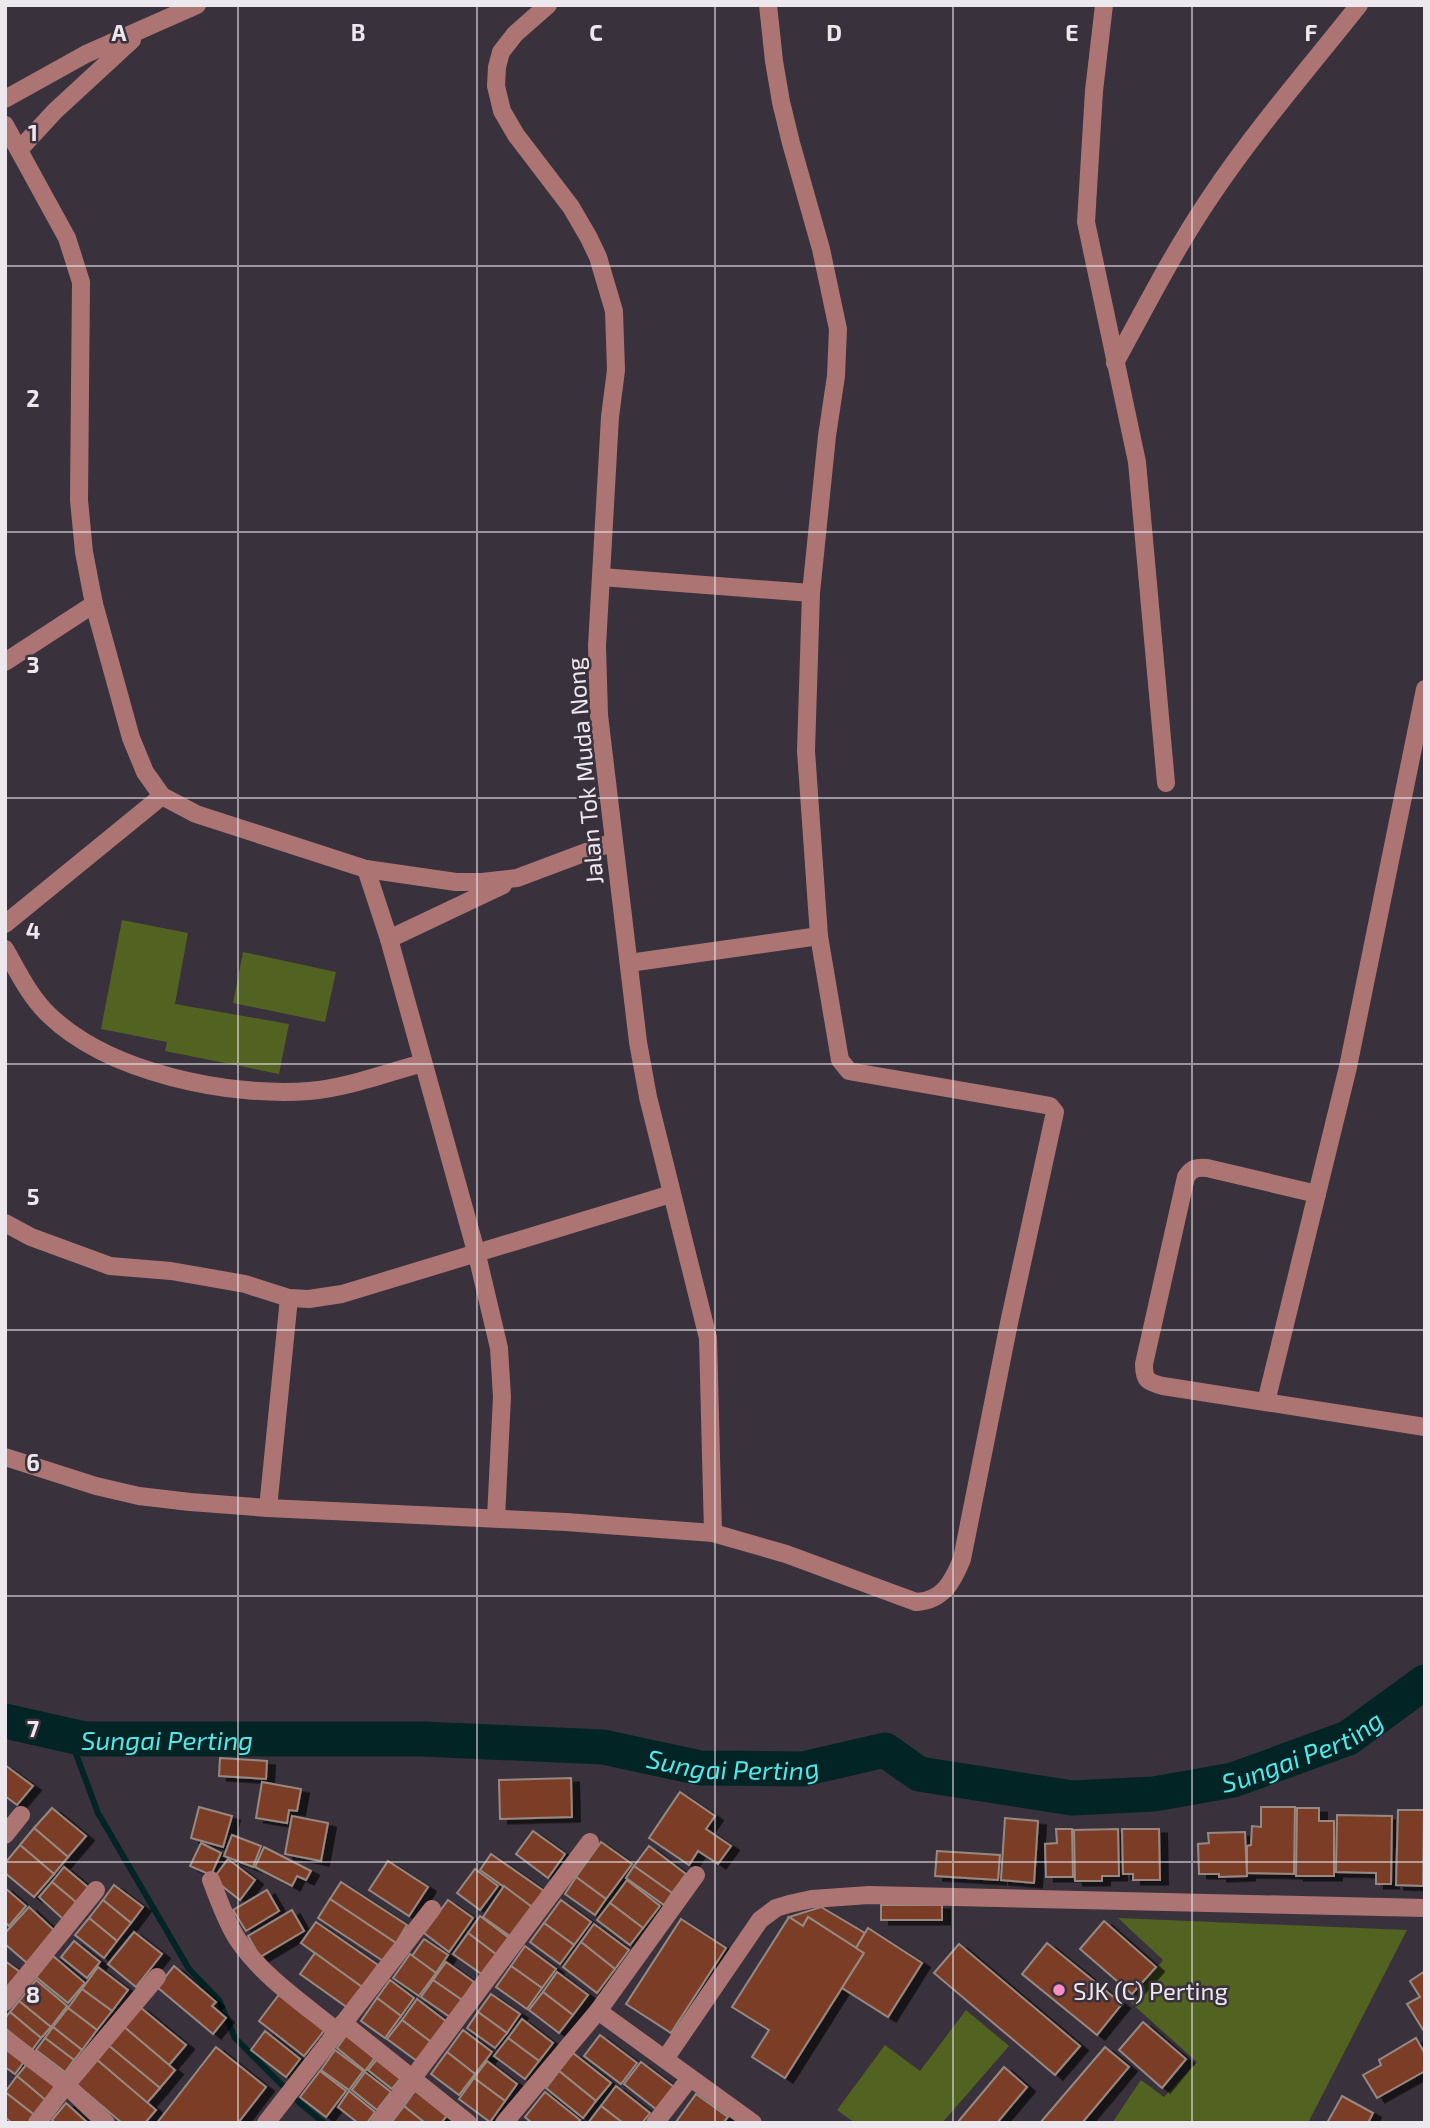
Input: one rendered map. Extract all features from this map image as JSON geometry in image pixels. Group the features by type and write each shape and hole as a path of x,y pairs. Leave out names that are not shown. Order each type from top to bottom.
{"street":[{"path":"5,99 86,54 197,5"},
{"name":"Jalan Tok Muda Nong","path":"548,5 515,34 501,52 496,86 502,111 516,135 571,207 590,238 614,311 616,370 610,417 597,646 599,715 613,842 648,1097 708,1338 713,1533"},
{"path":"5,1458 96,1486 139,1496 268,1508 496,1518 713,1533 786,1554 916,1602 933,1599 944,1592 955,1576 961,1559 1009,1323 1056,1116 1054,1110 1045,1105 849,1071 840,1060 819,936 806,751 811,593 836,376 838,329 821,249 781,102 768,5"},
{"path":"1104,5 1094,91 1086,222 1137,462 1166,783"},
{"path":"1115,363 1210,198 1359,5"},
{"path":"19,150 80,86 148,26"},
{"path":"5,125 66,238 81,282 79,500 84,552 94,604 131,738 145,772 162,796 195,814 366,869 456,882 517,878"},
{"path":"601,577 811,593"},
{"path":"5,662 94,604"},
{"path":"1266,1402 1362,1004 1425,689"},
{"path":"5,924 162,796"},
{"path":"389,939 517,878 613,842"},
{"path":"366,869 389,939 477,1255 499,1348 502,1373 496,1518"},
{"path":"629,963 819,936"},
{"path":"5,949 23,983 49,1015 76,1035 118,1059 166,1076 234,1088 311,1091 423,1063"},
{"path":"1317,1194 1198,1167 1190,1170 1186,1177 1144,1364 1144,1377 1147,1382 1163,1386 1425,1427"},
{"path":"5,1223 31,1237 110,1266 171,1271 238,1282 289,1298 309,1299 342,1294 477,1255 671,1194"},
{"path":"268,1508 289,1298"},
{"path":"5,1835 21,1815"},
{"path":"379,2123 590,1842"},
{"path":"504,2123 598,2011 696,1875"},
{"path":"211,1880 231,1929 246,1951 277,1982 413,2078 468,2123"},
{"path":"5,2002 96,1890"},
{"path":"664,2059 760,1920 776,1908 812,1899 894,1895 1425,1908"},
{"path":"265,2123 432,1909"},
{"path":"37,2123 157,1977"},
{"path":"598,2011 753,2123"},
{"path":"5,2039 66,2085 106,2123"},
{"path":"655,2123 690,2078"}],"green space":[{"path":"122,920 188,933 175,1004 289,1024 279,1074 165,1051 167,1042 101,1029"},
{"path":"243,952 336,972 325,1022 233,1003"},
{"path":"1118,1918 1407,1930 1308,2123 1112,2123 1141,2080 1164,2097 1197,2062 1130,2002 1163,1960"},
{"path":"966,2010 1009,2046 942,2123 855,2123 837,2110 885,2045 920,2071"}],"building":[{"path":"220,1758 267,1761 266,1779 219,1776"},
{"path":"5,1765 33,1786 17,1805 5,1796"},
{"path":"571,1778 572,1817 500,1819 499,1780"},
{"path":"262,1782 301,1789 297,1811 289,1810 287,1823 256,1818"},
{"path":"680,1792 715,1816 706,1829 731,1846 718,1864 698,1851 689,1865 649,1838"},
{"path":"199,1807 232,1816 223,1847 191,1838"},
{"path":"1261,1807 1295,1807 1294,1874 1247,1873 1247,1846 1251,1845 1252,1826 1261,1827"},
{"path":"52,1808 86,1836 68,1857 34,1828"},
{"path":"1297,1808 1319,1808 1319,1821 1334,1821 1334,1876 1296,1876"},
{"path":"1398,1810 1424,1810 1423,1886 1396,1885"},
{"path":"1337,1815 1392,1816 1391,1884 1376,1884 1376,1873 1336,1872"},
{"path":"292,1816 328,1823 321,1861 285,1854"},
{"path":"1005,1818 1038,1821 1034,1883 1001,1880"},
{"path":"34,1828 68,1857 54,1874 20,1845"},
{"path":"1056,1829 1072,1829 1073,1877 1046,1877 1045,1844 1057,1843"},
{"path":"1118,1829 1119,1876 1102,1876 1102,1881 1075,1881 1074,1830"},
{"path":"1122,1829 1159,1829 1160,1880 1133,1880 1133,1874 1123,1874"},
{"path":"533,1831 565,1854 548,1878 516,1854"},
{"path":"1245,1832 1247,1876 1219,1877 1219,1874 1199,1874 1198,1844 1209,1843 1208,1833"},
{"path":"232,1835 261,1846 253,1867 224,1856"},
{"path":"601,1842 632,1864 606,1899 576,1877"},
{"path":"201,1843 221,1853 211,1875 190,1866"},
{"path":"20,1845 54,1874 34,1897 5,1873 5,1863"},
{"path":"649,1846 686,1874 672,1893 634,1866"},
{"path":"264,1847 311,1871 306,1880 297,1876 292,1886 255,1867"},
{"path":"937,1851 1000,1855 998,1880 935,1876"},
{"path":"491,1854 544,1891 532,1907 480,1870"},
{"path":"228,1859 255,1880 240,1900 213,1879"},
{"path":"388,1861 428,1887 409,1916 369,1890"},
{"path":"634,1866 672,1893 664,1905 626,1878"},
{"path":"64,1867 89,1888 77,1903 52,1882"},
{"path":"475,1869 498,1886 480,1910 457,1893"},
{"path":"576,1877 606,1899 595,1915 565,1894"},
{"path":"627,1880 660,1906 643,1928 610,1903"},
{"path":"52,1882 77,1903 63,1919 39,1897"},
{"path":"341,1882 407,1925 396,1943 330,1899"},
{"path":"114,1885 143,1907 131,1923 103,1900"},
{"path":"504,1886 532,1907 511,1937 483,1917"},
{"path":"5,1888 26,1906 9,1926 5,1922"},
{"path":"267,1890 279,1911 246,1931 233,1910"},
{"path":"330,1899 396,1943 383,1961 318,1918"},
{"path":"103,1900 131,1923 117,1941 89,1918"},
{"path":"448,1900 473,1918 449,1952 424,1933"},
{"path":"561,1900 591,1922 574,1945 544,1923"},
{"path":"610,1903 643,1928 630,1945 597,1920"},
{"path":"881,1905 942,1905 942,1920 881,1920"},
{"path":"29,1907 55,1931 27,1963 5,1944 5,1933"},
{"path":"821,1907 865,1933 856,1948 808,1917 803,1926 789,1917"},
{"path":"292,1910 304,1931 260,1957 248,1936"},
{"path":"480,1916 509,1938 497,1955 468,1933"},
{"path":"789,1917 803,1926 808,1917 864,1953 785,2078 752,2057 769,2030 732,2007"},
{"path":"89,1918 117,1941 104,1958 75,1935"},
{"path":"681,1919 726,1948 671,2033 626,2004"},
{"path":"1104,1921 1156,1967 1132,1994 1080,1949"},
{"path":"316,1922 378,1965 362,1987 301,1943"},
{"path":"544,1923 574,1945 560,1964 530,1942"},
{"path":"594,1924 629,1950 615,1969 581,1942"},
{"path":"868,1928 922,1963 888,2017 842,1988 864,1953 856,1948"},
{"path":"134,1932 162,1954 136,1987 108,1964"},
{"path":"468,1933 497,1955 483,1975 453,1954"},
{"path":"424,1939 448,1955 436,1973 412,1956"},
{"path":"74,1941 100,1962 87,1978 61,1957"},
{"path":"581,1942 615,1969 597,1993 563,1967"},
{"path":"1047,1943 1122,2004 1097,2035 1022,1974"},
{"path":"959,1944 1080,2046 1055,2075 934,1973"},
{"path":"525,1946 556,1969 542,1988 511,1966"},
{"path":"315,1953 362,1987 348,2008 300,1974"},
{"path":"410,1954 436,1973 419,1996 393,1978"},
{"path":"53,1956 85,1983 68,2003 36,1977"},
{"path":"5,1961 20,1972 5,1989"},
{"path":"446,1962 474,1982 462,2000 433,1980"},
{"path":"174,1966 216,2002 212,2006 226,2018 213,2034 157,1987"},
{"path":"511,1966 542,1988 527,2009 496,1987"},
{"path":"98,1967 128,1990 112,2011 82,1989"},
{"path":"1425,1971 1425,2033 1407,2004 1420,1997 1410,1981"},
{"path":"557,1972 588,1995 573,2015 543,1992"},
{"path":"36,1980 67,2006 51,2027 19,2001"},
{"path":"390,1980 414,1998 401,2016 377,1998"},
{"path":"433,1980 462,2000 450,2017 421,1997"},
{"path":"82,1989 112,2011 97,2030 68,2008"},
{"path":"281,1992 327,2027 304,2056 259,2021"},
{"path":"543,1992 573,2015 559,2033 529,2010"},
{"path":"491,1994 520,2014 507,2033 478,2012"},
{"path":"377,1998 401,2016 385,2038 361,2021"},
{"path":"417,1999 447,2022 431,2042 402,2020"},
{"path":"19,2001 51,2027 41,2038 10,2012"},
{"path":"140,2007 186,2045 169,2065 123,2026"},
{"path":"68,2008 97,2030 82,2050 53,2027"},
{"path":"10,2012 41,2038 32,2050 5,2028 5,2018"},
{"path":"478,2012 507,2033 495,2048 467,2028"},
{"path":"522,2019 553,2043 539,2061 508,2038"},
{"path":"402,2020 431,2042 417,2061 387,2039"},
{"path":"1143,2022 1186,2059 1162,2088 1119,2050"},
{"path":"123,2026 175,2070 160,2088 108,2045"},
{"path":"53,2027 82,2050 74,2060 45,2038"},
{"path":"463,2030 492,2052 475,2074 447,2052"},
{"path":"265,2031 300,2059 286,2077 251,2050"},
{"path":"348,2033 377,2055 365,2071 337,2048"},
{"path":"600,2035 637,2063 621,2084 584,2056"},
{"path":"45,2038 74,2060 65,2072 36,2050"},
{"path":"508,2038 539,2061 525,2079 494,2056"},
{"path":"1416,2038 1425,2054 1425,2071 1377,2098 1363,2075 1381,2065 1379,2060"},
{"path":"5,2044 26,2059 15,2074 5,2067"},
{"path":"108,2045 160,2088 147,2103 96,2059"},
{"path":"216,2047 266,2087 238,2123 157,2123"},
{"path":"1105,2047 1129,2067 1082,2123 1040,2123"},
{"path":"335,2050 363,2071 349,2090 321,2070"},
{"path":"447,2052 475,2074 459,2095 431,2074"},
{"path":"573,2053 611,2083 596,2101 559,2071"},
{"path":"378,2058 402,2077 392,2089 368,2070"},
{"path":"31,2059 62,2086 49,2103 17,2076"},
{"path":"96,2059 156,2110 145,2123 122,2123 76,2084"},
{"path":"487,2061 517,2084 505,2101 474,2078"},
{"path":"641,2062 674,2087 657,2110 624,2084"},
{"path":"1004,2067 1027,2087 997,2123 957,2123"},
{"path":"320,2071 346,2091 326,2117 300,2097"},
{"path":"559,2071 596,2101 583,2118 546,2088"},
{"path":"365,2072 391,2092 377,2110 352,2090"},
{"path":"17,2076 49,2103 37,2117 5,2092"},
{"path":"474,2078 505,2101 490,2122 459,2099"},
{"path":"616,2086 650,2113 642,2123 623,2123 601,2106"},
{"path":"417,2088 449,2113 441,2123 425,2123 404,2106"},
{"path":"349,2091 375,2112 367,2123 358,2123 338,2107"},
{"path":"5,2092 37,2117 32,2123 12,2123 5,2117"},
{"path":"545,2092 580,2120 577,2123 532,2123 525,2117"},
{"path":"696,2094 728,2117 723,2123 676,2122"},
{"path":"1342,2096 1373,2113 1368,2123 1327,2123"},
{"path":"66,2103 88,2123 55,2123 52,2120"},
{"path":"404,2106 425,2123 391,2123"},
{"path":"601,2106 623,2123 588,2123"}],"waterway":[{"name":"Sungai Perting","path":"5,1721 85,1739 422,1739 603,1747 701,1768 803,1769 885,1750 919,1774 1072,1798 1154,1794 1233,1780 1348,1738 1425,1682"},
{"path":"69,1735 98,1813 189,1969 219,2000 235,2038 301,2104 324,2123"}],"place":[{"name":"SJK (C) Perting","path":"1059,1990"}]}
